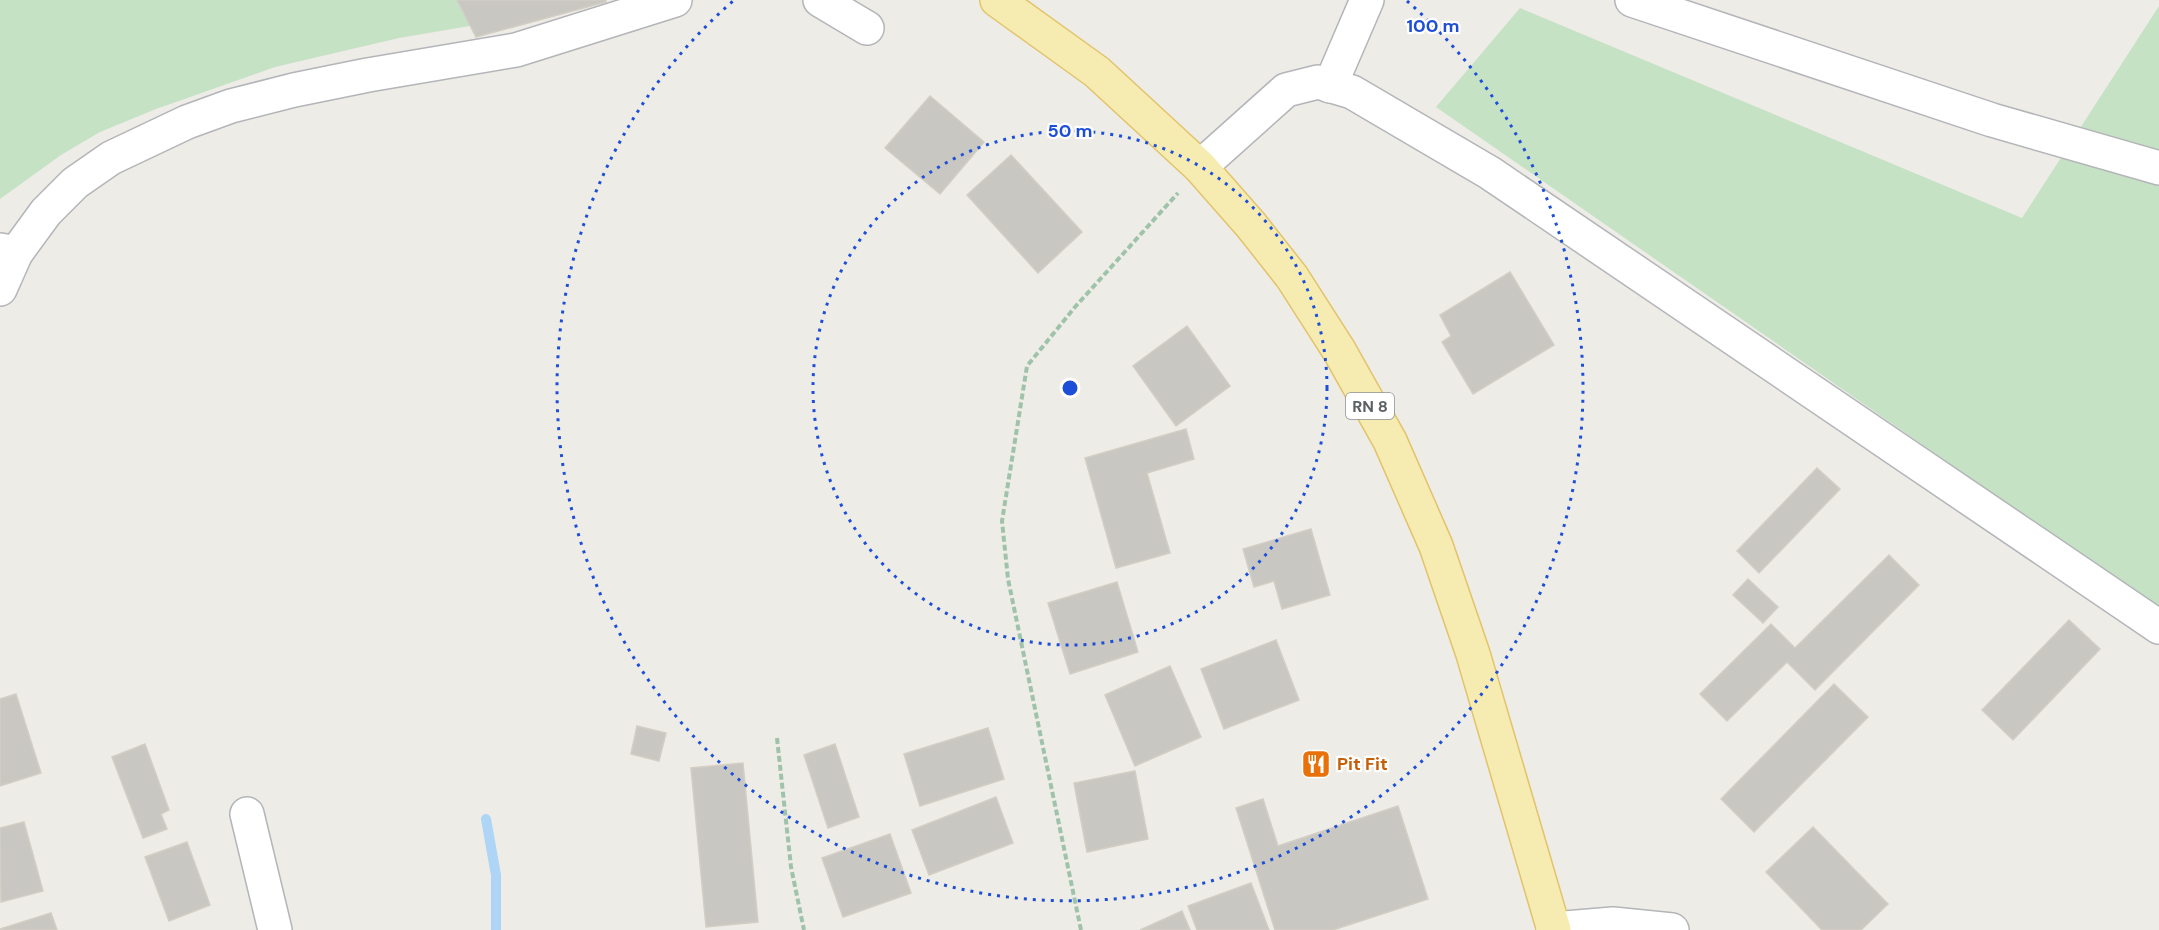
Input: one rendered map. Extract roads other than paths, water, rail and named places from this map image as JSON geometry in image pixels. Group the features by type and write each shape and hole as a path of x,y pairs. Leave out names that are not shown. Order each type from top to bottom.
{"main road":[{"name":"RN 8","path":"997,0 1097,72 1200,167 1251,225 1292,277 1340,352 1390,441 1436,546 1473,654 1553,929"}],"street":[{"path":"0,289 8,252 75,183 111,158 187,122 231,106 294,90 516,50 675,0"},
{"path":"820,0 867,28"},
{"path":"1330,86 1367,0"},
{"path":"1632,0 1992,120 2159,168"},
{"path":"1200,167 1286,90 1318,82 1352,92 1490,173 2159,627"},
{"path":"247,814 275,930"},
{"path":"1553,929 1613,924 1672,930"}],"waterway":[{"path":"486,819 496,875 496,930"}],"place":[{"name":"Pit Fit","path":"1316,764"}]}
